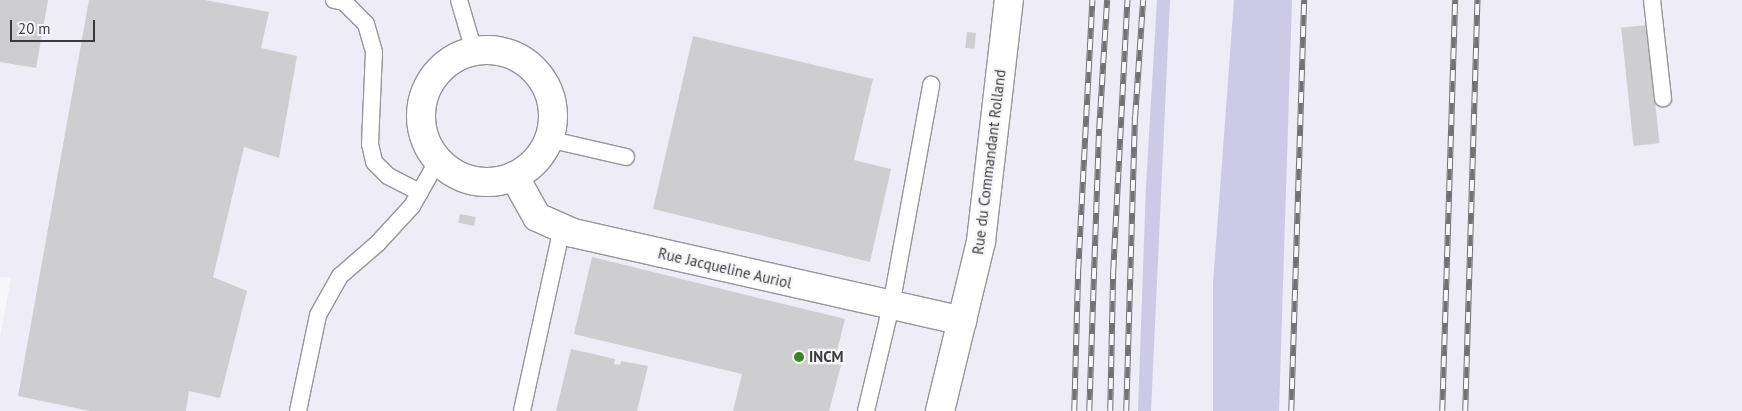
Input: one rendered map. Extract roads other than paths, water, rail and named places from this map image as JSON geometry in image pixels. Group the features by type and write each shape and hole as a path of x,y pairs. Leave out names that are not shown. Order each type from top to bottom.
{"street":[{"name":"Rue du Commandant Rolland","path":"940,411 981,241 1009,0"},
{"path":"474,52 506,53 533,69 551,99 553,116 548,139 534,163 514,176 486,182 468,179 438,160 428,145 422,127 426,92 445,66 474,52"},
{"name":"Rue Jacqueline Auriol","path":"514,176 537,217 562,228 962,321"}],"lane":[{"path":"334,0 344,2 366,24 374,52 370,144 374,162 388,176 420,192"},
{"path":"459,0 474,52"},
{"path":"1652,0 1662,98"},
{"path":"866,411 891,306 931,85"},
{"path":"548,139 626,157"},
{"path":"298,411 318,315 340,276 377,244 412,206 438,160"},
{"path":"522,411 562,228"}],"railway":[{"path":"1074,411 1078,270 1092,0"},
{"path":"1089,411 1099,129 1107,0"},
{"path":"1110,411 1113,271 1127,0"},
{"path":"1126,411 1135,116 1143,0"},
{"path":"1291,411 1304,0"},
{"path":"1442,411 1455,0"},
{"path":"1465,411 1477,0"}],"place":[{"name":"INCM","path":"799,357"}]}
